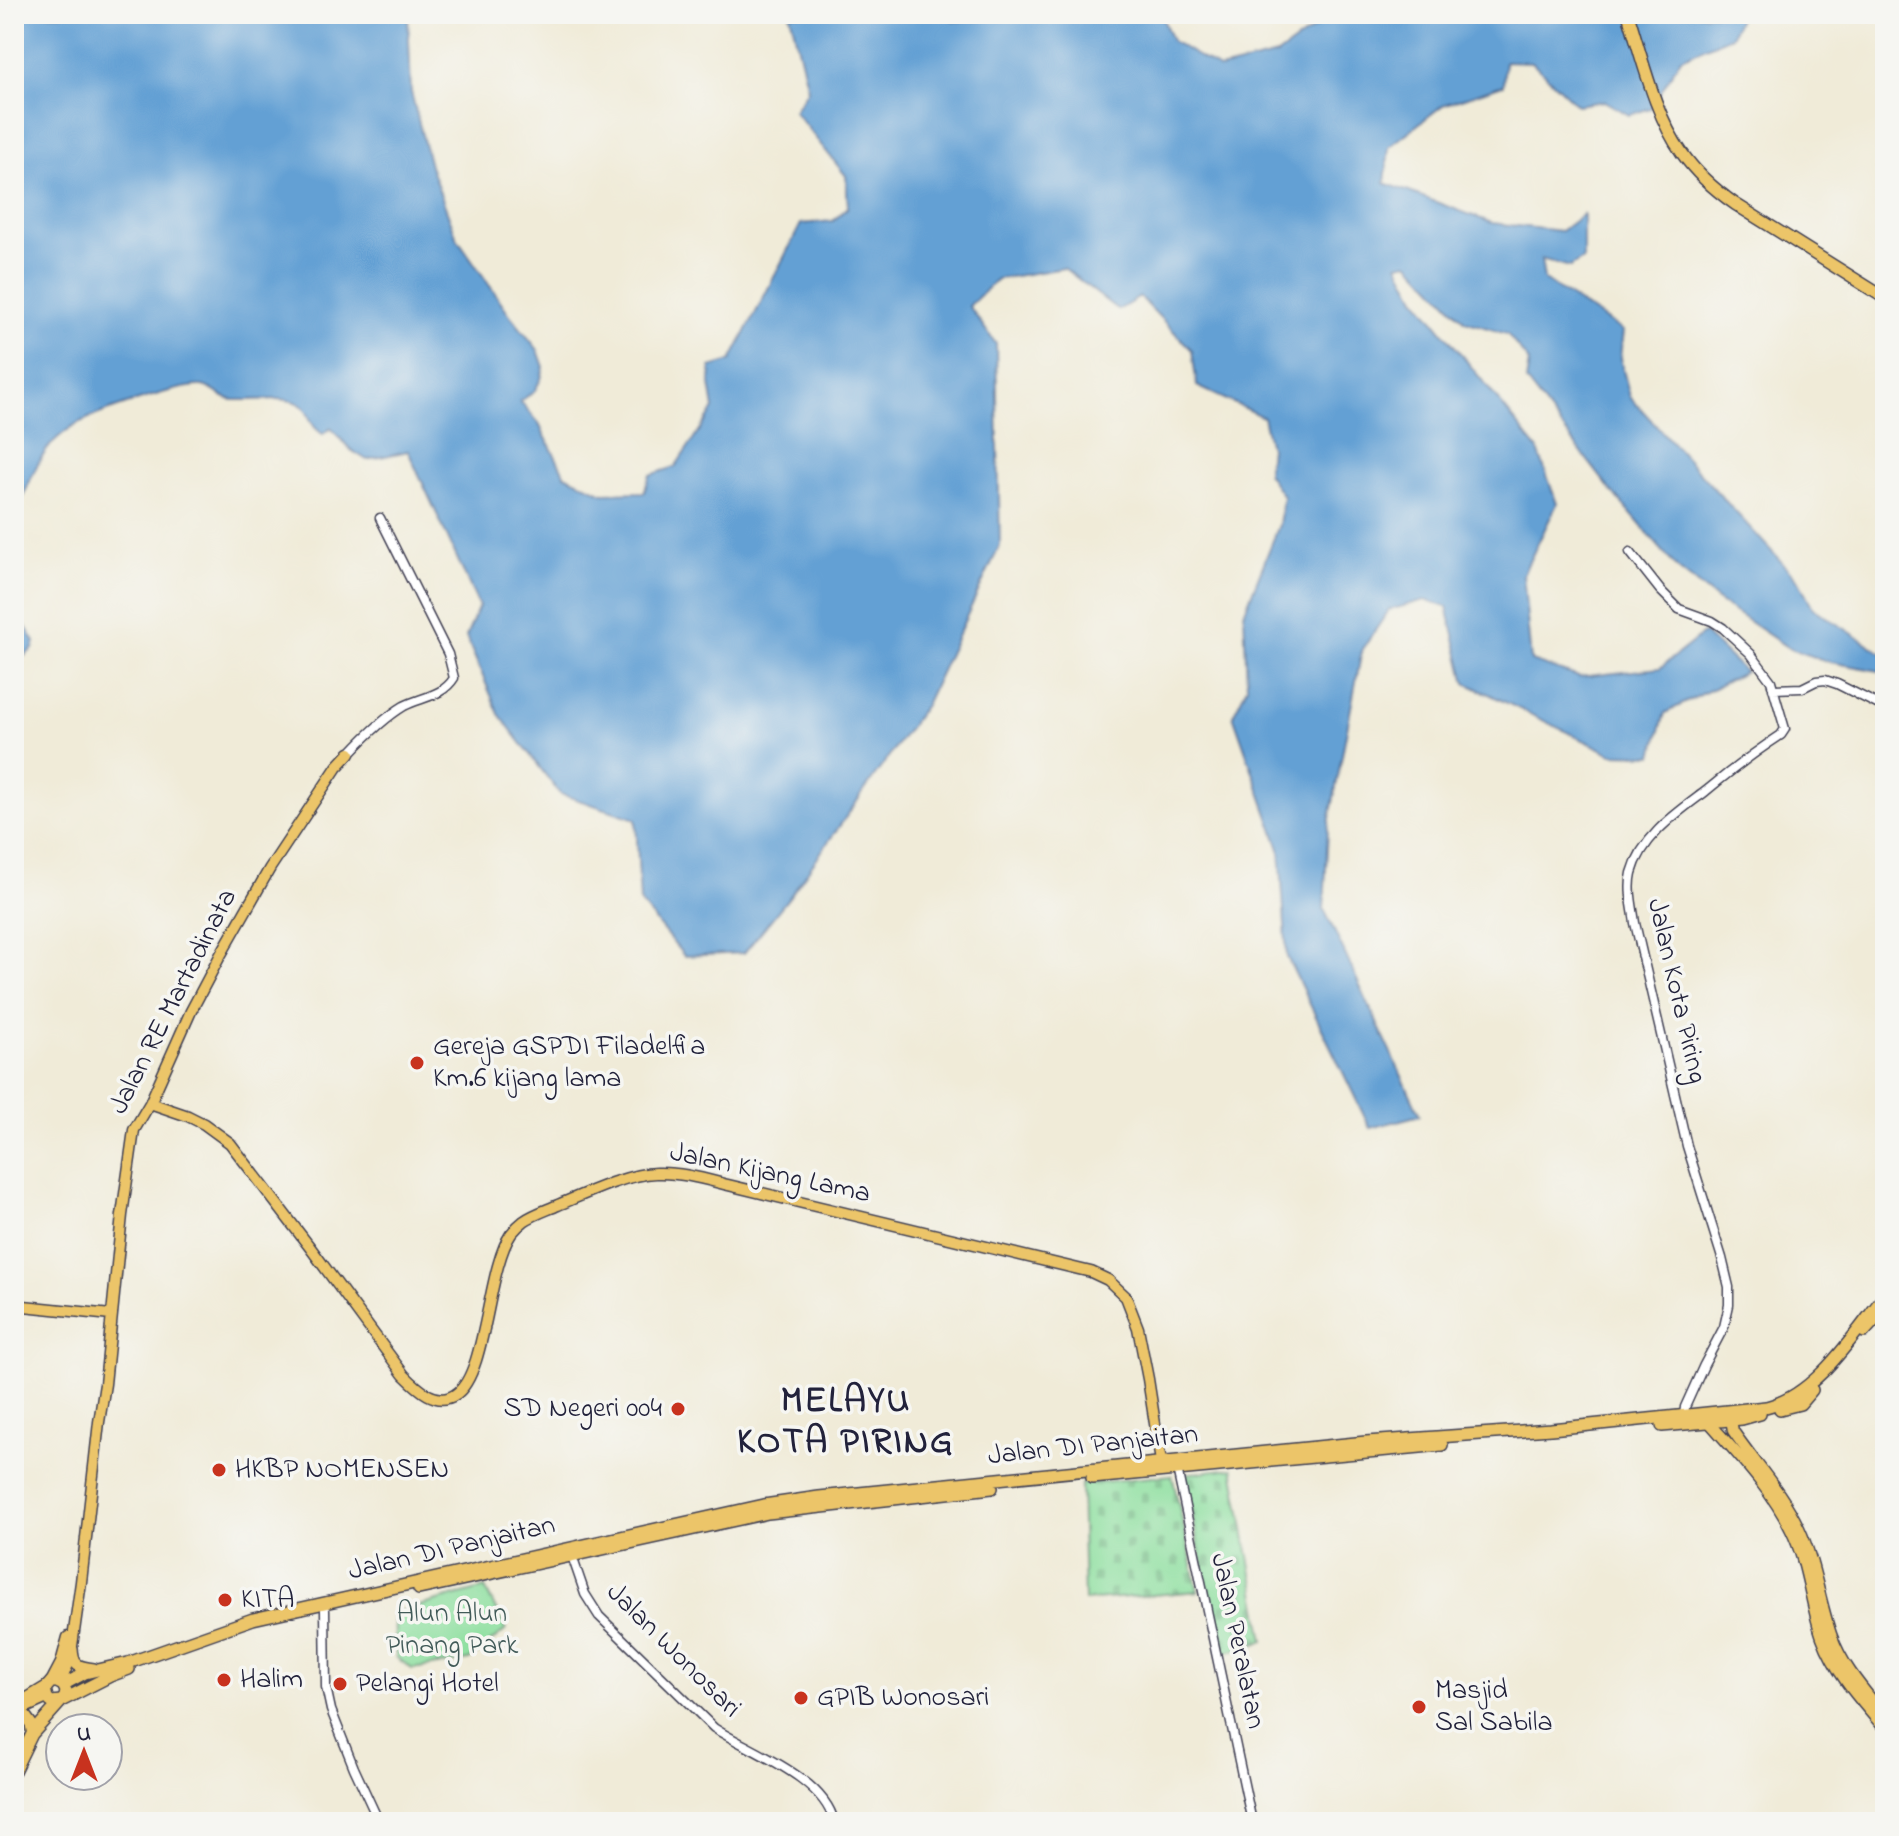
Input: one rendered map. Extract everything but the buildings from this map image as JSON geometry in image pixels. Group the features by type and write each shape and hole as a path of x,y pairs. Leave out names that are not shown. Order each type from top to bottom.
{"highway":[{"path":"1628,14 1658,105 1681,152 1720,193 1885,298"},
{"path":"1720,1418 1774,1405 1799,1393 1811,1384 1885,1295"},
{"path":"1720,1418 1742,1419 1800,1404 1885,1309"},
{"name":"Jalan DI Panjaitan","path":"108,1672 253,1619 764,1505 819,1497 898,1494 1177,1469 1684,1416 1720,1418"},
{"name":"Jalan DI Panjaitan","path":"55,1692 85,1673 108,1672 279,1618 768,1513 1161,1462 1720,1418"},
{"path":"72,1649 73,1660 78,1665 108,1672"},
{"path":"54,1712 108,1672"},
{"path":"50,1712 55,1692"},
{"path":"14,1771 33,1729 55,1692"},
{"path":"16,1711 25,1716 33,1729"},
{"path":"33,1729 44,1720"}],"main road":[{"name":"Jalan RE Martadinata","path":"55,1692 64,1677 72,1649 134,1130 150,1103 191,1011 270,868 337,767 350,753"},
{"name":"Jalan Kijang Lama","path":"150,1103 188,1116 230,1143 404,1375 418,1390 434,1398 456,1395 468,1379 479,1347 498,1264 512,1233 519,1226 544,1211 625,1178 670,1173 1022,1255 1091,1272 1108,1280 1126,1297 1138,1328 1161,1462"},
{"path":"14,1305 111,1315"},
{"path":"1720,1418 1778,1491 1798,1526 1823,1638 1849,1685 1885,1729"},
{"path":"1720,1418 1805,1554 1831,1634 1855,1679 1885,1716"},
{"name":"Jalan RE Martadinata","path":"55,1692 77,1605"},
{"path":"16,1711 55,1692"}],"street":[{"name":"Jalan RE Martadinata","path":"350,753 365,736 406,705 446,689 454,678 448,654 380,518"},
{"name":"Jalan Kota Piring","path":"1630,552 1679,609 1712,621 1735,638 1762,667 1771,681 1784,724 1784,732 1664,824 1633,870 1630,886 1635,923 1687,1146 1729,1287 1724,1327 1686,1404 1684,1416"},
{"path":"1773,689 1802,688 1825,680 1885,708"},
{"name":"Jalan Peralatan","path":"1177,1469 1252,1822"},
{"name":"Jalan Wonosari","path":"572,1556 585,1594 599,1616 708,1723 778,1763 805,1783 827,1805 834,1822"},
{"path":"325,1610 326,1687 331,1710 379,1822"}],"green space":[{"path":"1233,1468 1264,1641 1222,1654 1183,1474"},
{"path":"1172,1475 1198,1591 1084,1601 1081,1484"},
{"name":"Alun Alun Pinang Park","path":"485,1588 506,1630 469,1660 412,1669 396,1657 394,1613"}],"water":[{"path":"14,14 408,14 411,92 430,166 457,238 538,350 544,367 534,392 520,401 538,422 565,475 603,493 644,492 650,475 675,467 714,409 711,367 731,361 801,224 833,221 848,207 846,176 794,111 808,89 790,14 941,14 955,21 1010,19 1014,14 1161,14 1172,41 1220,69 1277,55 1334,14 1741,14 1731,36 1681,58 1651,108 1629,115 1604,101 1577,105 1532,62 1505,61 1503,85 1443,105 1389,147 1385,183 1492,223 1561,231 1583,214 1583,259 1570,267 1541,259 1544,280 1623,331 1620,358 1630,397 1799,581 1813,608 1885,655 1885,672 1830,662 1790,649 1717,600 1677,568 1610,489 1526,381 1529,362 1507,334 1465,321 1409,262 1398,264 1416,298 1538,450 1557,504 1523,574 1531,661 1579,677 1660,668 1704,633 1745,672 1665,713 1653,755 1612,754 1466,683 1447,607 1425,600 1389,610 1362,650 1328,829 1324,909 1420,1115 1370,1128 1287,957 1280,849 1233,715 1247,687 1244,613 1279,525 1283,496 1267,473 1270,448 1263,417 1197,386 1192,350 1140,297 1118,310 1064,268 997,279 969,306 996,344 1000,545 925,705 790,896 744,953 684,956 640,902 636,819 560,794 499,714 466,637 479,606 408,451 367,460 351,450 331,428 323,434 320,432 303,407 295,402 230,399 207,387 191,387 117,408 67,430 44,454 14,517"},
{"path":"14,608 35,642 33,649 14,664"}],"place":[{"name":"Gereja GSPDI Filadelfia Km.6 kijang lama","path":"417,1063"},
{"name":"SD Negeri 004","path":"678,1409"},
{"name":"HKBP NOMENSEN","path":"219,1470"},
{"name":"KITA","path":"225,1600"},
{"name":"Halim","path":"224,1680"},
{"name":"Pelangi Hotel","path":"340,1684"},
{"name":"GPIB Wonosari","path":"801,1698"},
{"name":"Masjid Sal Sabila","path":"1419,1707"}],"district":[{"name":"MELAYU KOTA PIRING","path":"846,1422"}]}
